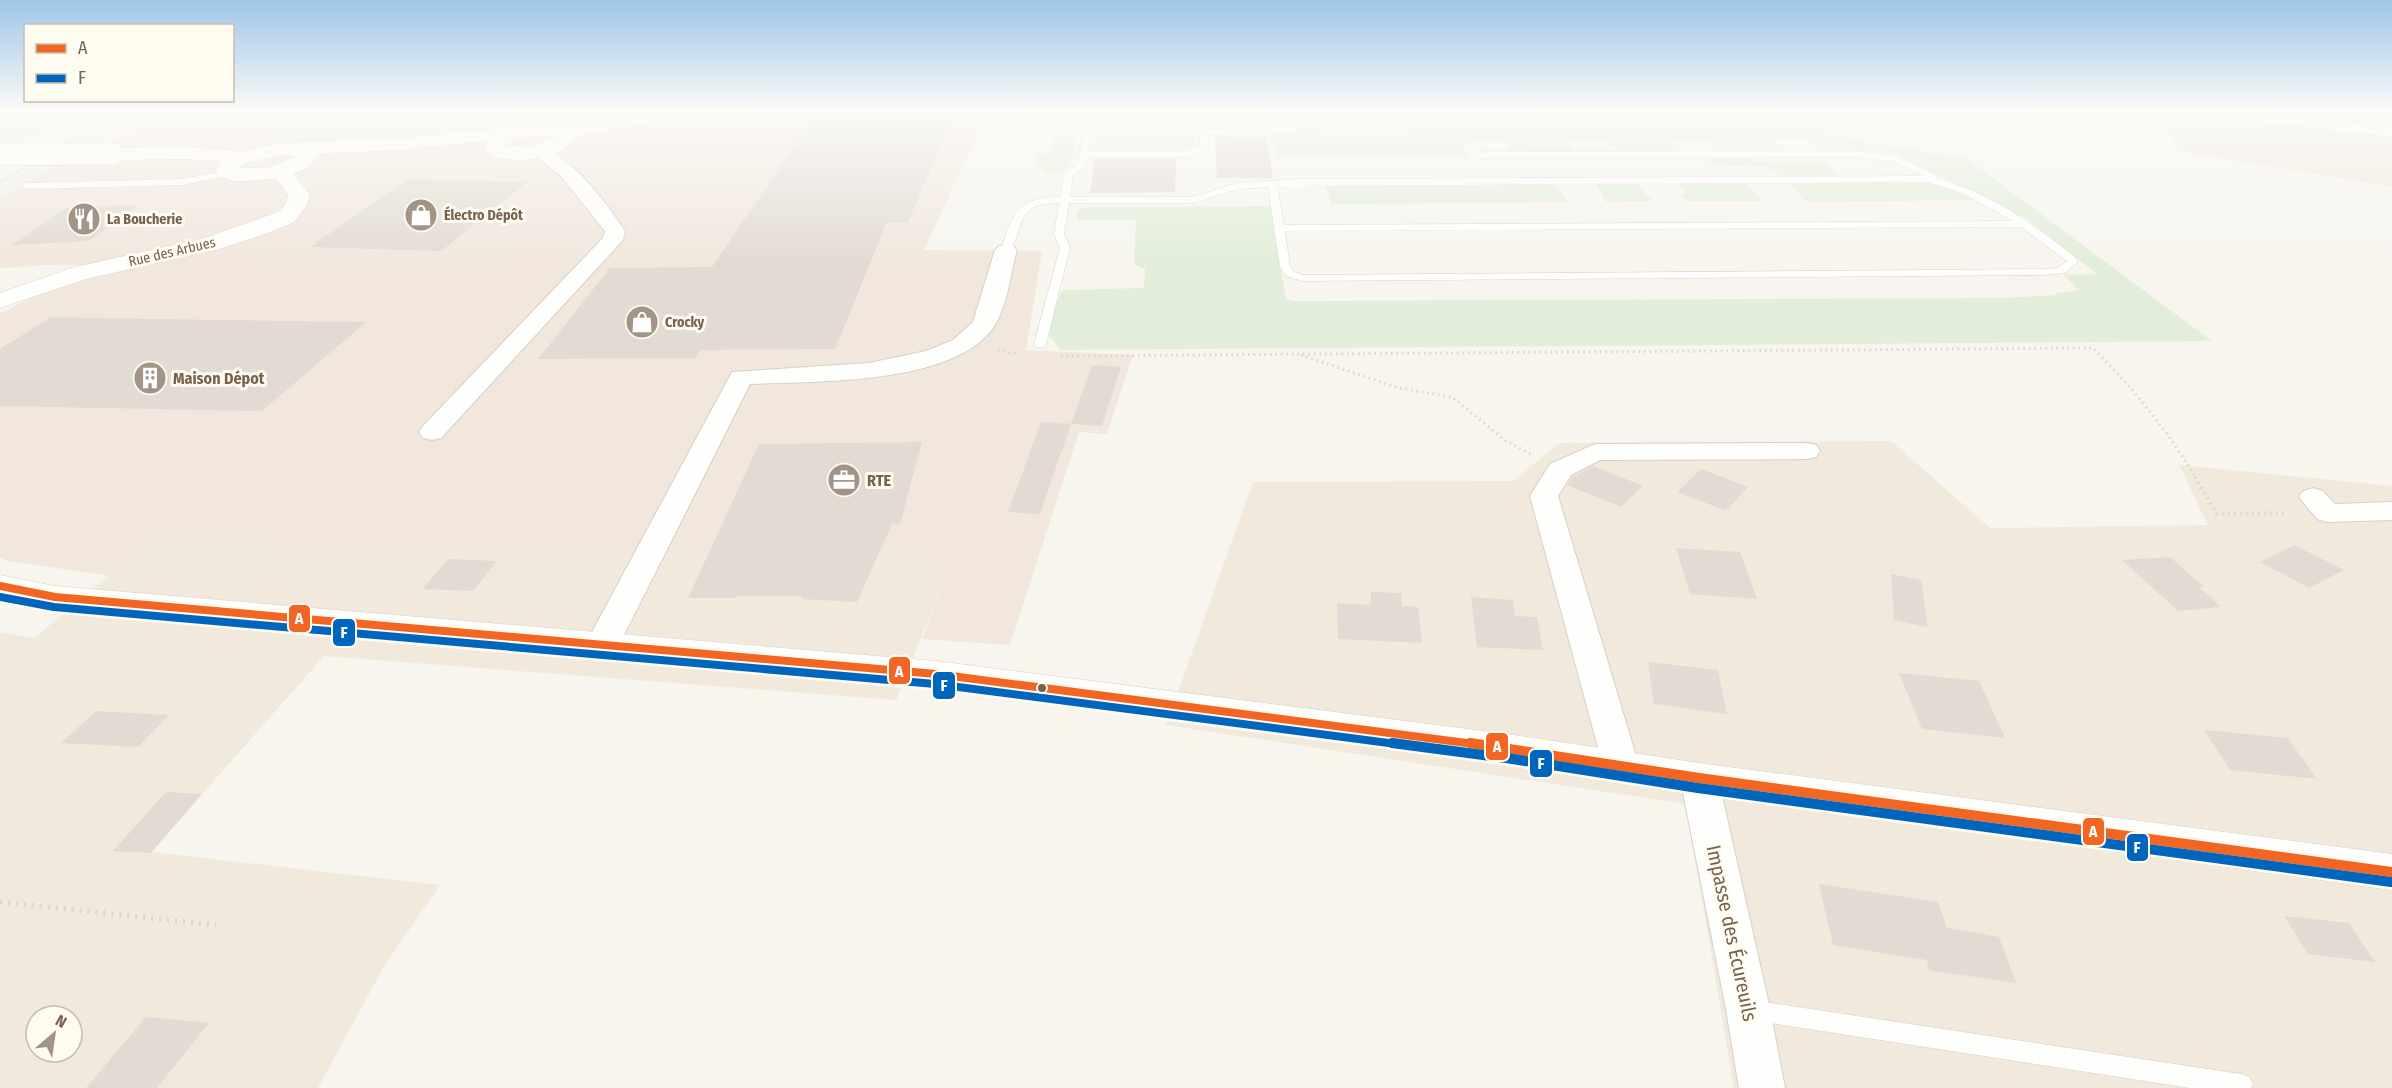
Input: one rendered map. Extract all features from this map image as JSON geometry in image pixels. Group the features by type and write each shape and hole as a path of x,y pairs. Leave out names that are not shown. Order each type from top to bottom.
{"main road":[{"path":"0,179 33,162"},
{"path":"0,191 50,162"},
{"path":"223,162 236,165 249,175 277,172 290,162"},
{"path":"236,165 243,162"},
{"name":"Rue des Arbues","path":"0,301 79,273 211,244 263,228 286,217 296,205 299,195 284,176 277,172"},
{"path":"0,586 55,597 936,674 1484,745 1699,778 2392,872"}],"street":[{"path":"432,432 613,240 615,231 590,198 567,171 553,162"},
{"path":"602,645 741,376 891,369 938,357 964,345 983,326 1006,250"},
{"path":"1621,766 1545,496 1560,470 1595,452 1806,451"},
{"path":"2320,505 2392,511"},
{"name":"Impasse des Écureuils","path":"1699,778 1748,1009 1762,1088"}],"lane":[{"path":"1040,344 1065,248 1059,234 1069,174 1082,165 1083,162"},
{"path":"1272,183 1285,267 1290,274 1302,278 2046,272 2061,271 2073,262 2025,224 1950,184 1901,162"},
{"path":"27,186 182,182 236,165"},
{"path":"1006,250 1019,212 1028,203 1043,200 1193,200 1237,186 1272,183 1926,179 1950,184"},
{"path":"1279,228 2025,224"},
{"path":"1748,1009 2241,1085"}],"path":[{"path":"964,345 1020,354"},
{"path":"1054,356 2093,348 2115,370 2178,448 2217,513 2320,505"},
{"path":"1298,354 1399,388 1452,397 1506,441 1560,470"},
{"path":"0,902 216,925"}],"shaded area":[{"path":"965,162 924,250 1042,251 1026,350 1133,355 1107,434 1079,432 1010,645 922,639 943,583 924,552 607,557 156,537 111,576 9,561 0,558 0,313 36,296 73,283 142,266 46,265 0,268 0,199 62,163"},
{"path":"2243,162 2392,162 2392,187"},
{"path":"1891,441 1990,528 2208,525 2179,465 2392,486 2392,1088 1734,1088 1686,804 1166,725 1253,482 1513,481 1560,443"},
{"path":"156,537 607,557 924,552 943,583 896,700 324,656 151,852 440,885 384,966 318,1088 0,1088 0,632 34,638"}],"green space":[{"path":"1035,162 1070,162 1066,169 1054,173 1044,172 1033,164"},
{"path":"1710,162 1823,162 1839,176 1782,176 1764,167 1713,165"},
{"path":"1911,162 1971,162 2212,341 1061,350 1049,335 1053,309 1063,290 1144,288 1145,269 1134,264 1136,220 1077,220 1077,212 1083,208 1270,206 1286,299 1293,301 2005,298 2056,295 2056,293 2075,291 2078,289 2064,275 2097,274 2029,220"},
{"path":"1745,182 1763,201 1686,201 1680,195 1685,193 1677,183"},
{"path":"1927,182 1953,188 1977,200 1809,202 1805,201 1789,183"},
{"path":"1636,183 1652,201 1606,202 1596,184"},
{"path":"1555,184 1568,202 1331,204 1326,186"}],"building":[{"path":"784,162 934,162 908,222 887,222 835,349 700,350 695,358 538,359 610,268 712,267"},
{"path":"1095,162 1176,162 1175,192 1090,193"},
{"path":"1216,162 1270,162 1273,178 1217,178"},
{"name":"Électro Dépôt","path":"408,179 527,182 441,251 310,247"},
{"name":"La Boucherie","path":"138,205 89,241 12,245 66,208"},
{"name":"Maison Dépot","path":"51,317 366,322 262,411 0,406 0,349"},
{"path":"1092,365 1121,367 1102,426 1071,424"},
{"path":"1041,422 1071,424 1040,514 1008,512"},
{"path":"922,442 900,524 892,524 857,602 801,599 802,596 688,598 759,444"},
{"path":"1593,466 1643,486 1621,507 1567,485 1573,477"},
{"path":"1701,469 1748,487 1726,511 1678,492"},
{"path":"2294,545 2344,570 2309,588 2260,562"},
{"path":"1676,548 1740,552 1757,599 1690,594"},
{"path":"2170,557 2204,587 2199,587 2221,607 2178,611 2122,560"},
{"path":"449,559 497,561 473,591 422,589"},
{"path":"1891,574 1921,580 1928,627 1894,620"},
{"path":"1371,592 1401,593 1402,606 1418,607 1422,643 1338,639 1337,603 1371,605"},
{"path":"1471,597 1513,600 1515,616 1537,617 1543,650 1477,647"},
{"path":"1648,662 1718,670 1727,714 1654,704"},
{"path":"1899,673 1979,681 2005,738 1922,729"},
{"path":"96,711 169,715 138,747 61,743"},
{"path":"2204,730 2288,738 2317,779 2230,770"},
{"path":"166,792 202,794 151,853 113,851"},
{"path":"1819,884 1938,902 1947,928 1999,937 2016,983 1929,970 1927,960 1833,945"},
{"path":"2284,916 2349,923 2375,962 2308,954"},
{"path":"146,1017 209,1023 157,1088 86,1088"}],"transit line":[{"name":"A","path":"0,586 55,597 936,674 1507,748 1699,778 2392,872"},
{"name":"F","path":"0,597 54,607 935,684 1506,758 1698,788 2391,882"}],"place":[{"name":"Électro Dépôt","path":"421,215"},
{"name":"La Boucherie","path":"84,219"},
{"name":"Crocky","path":"642,322"},
{"name":"Maison Dépot","path":"150,378"},
{"name":"RTE","path":"844,480"}]}
